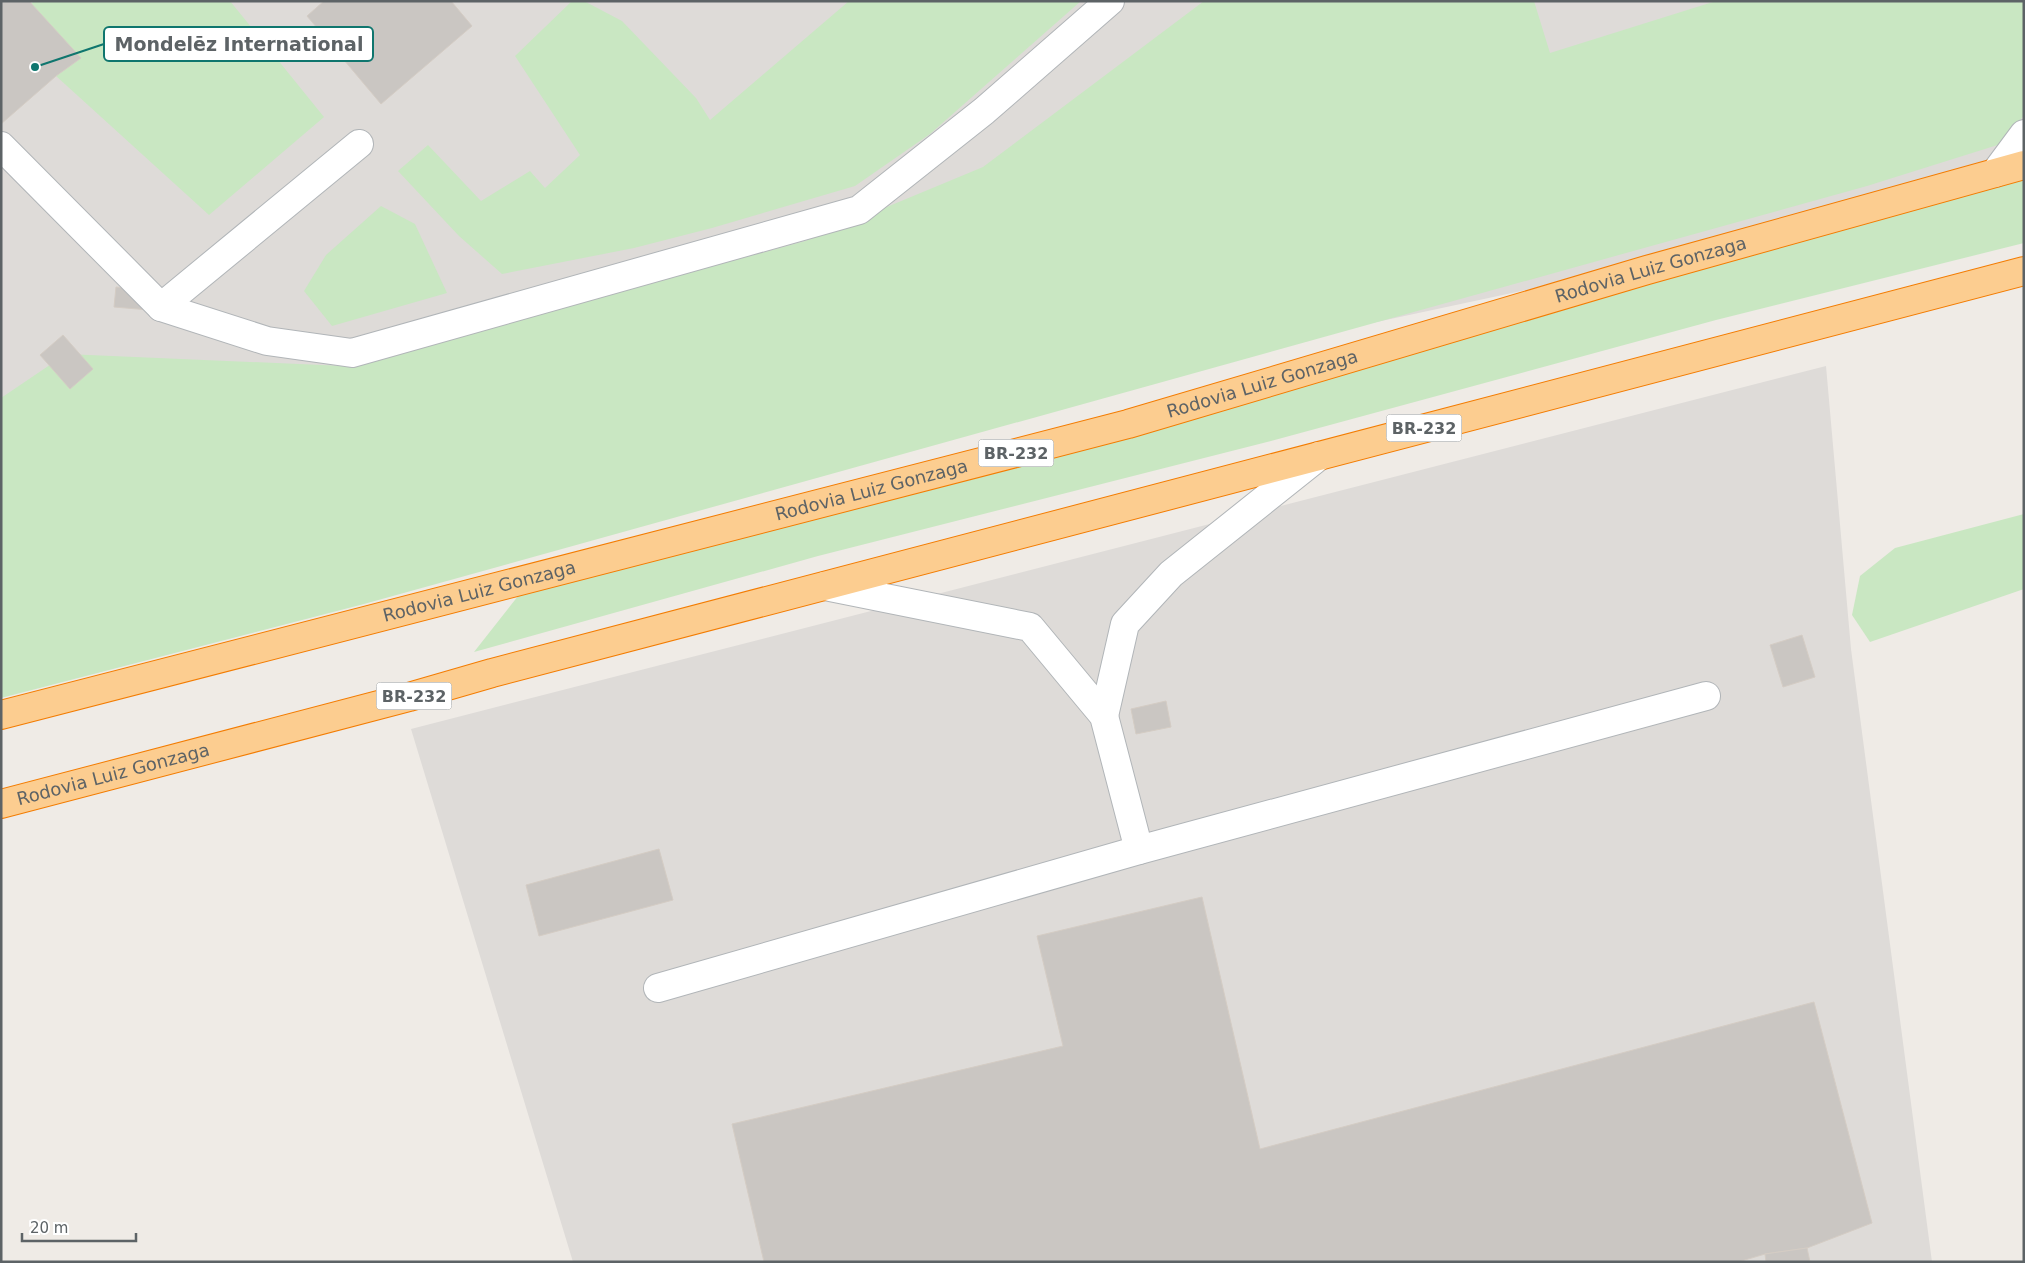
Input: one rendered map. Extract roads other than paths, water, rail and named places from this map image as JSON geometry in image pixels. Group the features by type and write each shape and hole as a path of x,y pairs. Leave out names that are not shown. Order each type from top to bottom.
{"highway":[{"name":"Rodovia Luiz Gonzaga","path":"1,715 1128,424 1647,270 2024,165"},
{"name":"Rodovia Luiz Gonzaga","path":"1,804 2024,270"}],"lane":[{"path":"1,146 161,307 267,341 352,353 859,210 984,111 1110,1"},
{"path":"1995,173 2024,134"},
{"path":"161,307 359,144"},
{"path":"1104,716 1125,624 1171,574 1319,456"},
{"path":"825,586 1030,627 1104,716 1139,850"},
{"path":"658,988 1139,850 1706,696"}],"place":[{"name":"Mondelēz International","path":"35,67"}]}
